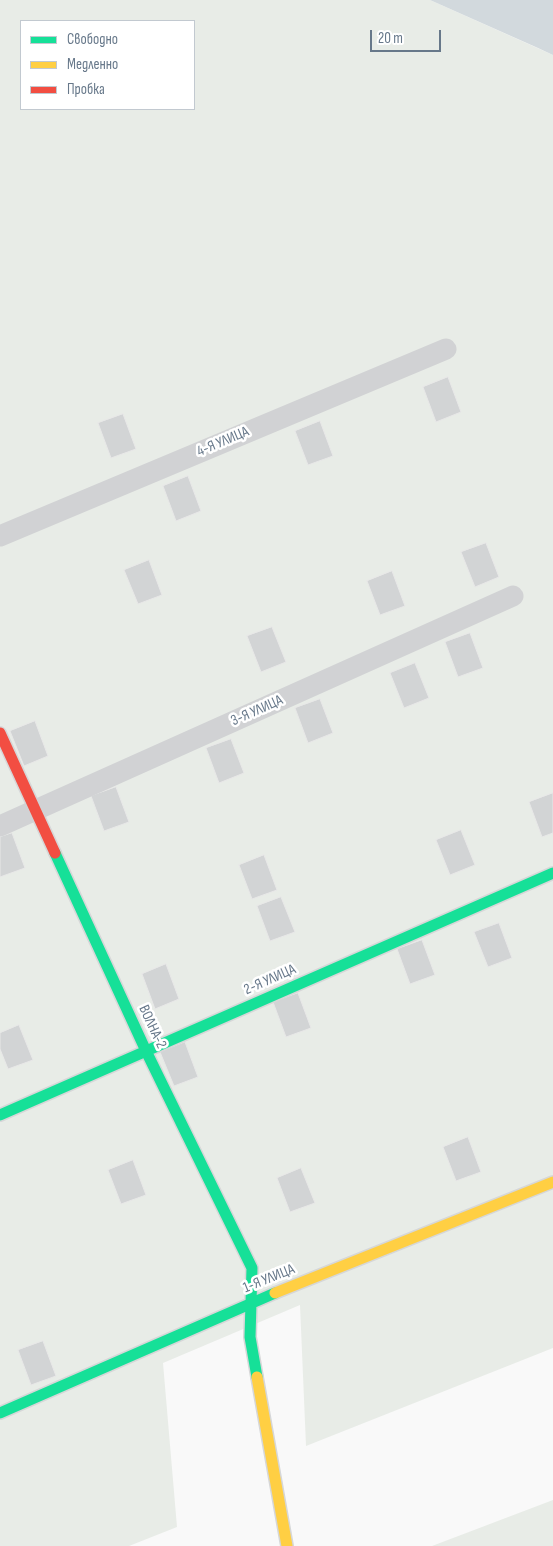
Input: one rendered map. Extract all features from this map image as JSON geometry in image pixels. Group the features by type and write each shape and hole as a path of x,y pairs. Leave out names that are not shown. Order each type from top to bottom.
{"street":[{"name":"4-Я УЛИЦА","path":"0,536 446,349"},
{"name":"3-Я УЛИЦА","path":"0,826 513,596"},
{"name":"ВОЛНА-2","path":"0,734 146,1050 252,1268 250,1337 286,1546"},
{"name":"2-Я УЛИЦА","path":"0,1115 553,873"},
{"name":"1-Я УЛИЦА","path":"0,1413 251,1303 553,1182"}],"shaded area":[{"path":"0,0 430,0 553,55 553,1348 306,1446 300,1305 163,1363 177,1527 129,1546 0,1546"},
{"path":"430,0 553,0 553,55 538,48"},
{"path":"553,1500 553,1546 432,1546"}],"building":[{"path":"448,377 461,412 436,422 423,387"},
{"path":"123,414 136,449 111,458 98,423"},
{"path":"320,421 333,456 308,465 295,431"},
{"path":"188,476 201,511 176,521 163,486"},
{"path":"486,543 499,577 475,587 461,552"},
{"path":"149,560 162,595 138,604 124,570"},
{"path":"392,571 405,606 380,615 367,581"},
{"path":"272,627 286,662 261,672 247,636"},
{"path":"470,633 483,668 458,677 445,642"},
{"path":"415,663 429,698 404,708 390,673"},
{"path":"320,699 333,733 308,743 295,708"},
{"path":"35,721 48,756 24,766 10,731"},
{"path":"231,739 244,773 219,783 206,748"},
{"path":"116,787 129,822 104,831 91,796"},
{"path":"553,793 553,833 542,837 529,802"},
{"path":"461,830 475,865 450,875 436,840"},
{"path":"12,833 25,868 0,877 0,837"},
{"path":"264,855 277,890 252,899 239,865"},
{"path":"281,897 295,932 270,941 257,906"},
{"path":"499,923 512,958 488,967 474,932"},
{"path":"422,940 435,975 410,984 397,949"},
{"path":"166,964 179,999 155,1009 142,974"},
{"path":"298,993 311,1028 286,1037 273,1002"},
{"path":"19,1025 33,1060 8,1069 0,1049 0,1033"},
{"path":"185,1042 198,1077 174,1086 160,1052"},
{"path":"468,1137 481,1172 456,1181 443,1147"},
{"path":"133,1160 146,1195 121,1204 108,1170"},
{"path":"301,1168 315,1203 290,1212 277,1178"},
{"path":"43,1341 56,1376 31,1385 18,1350"}],"traffic: fast":[{"path":"55,853 146,1051 252,1268 250,1337 257,1377"},
{"path":"0,1115 553,873"},
{"path":"0,1413 275,1293"}],"traffic: slow":[{"path":"275,1293 553,1182"},
{"path":"257,1377 287,1546"}],"traffic: jam":[{"path":"0,733 55,853"}]}
